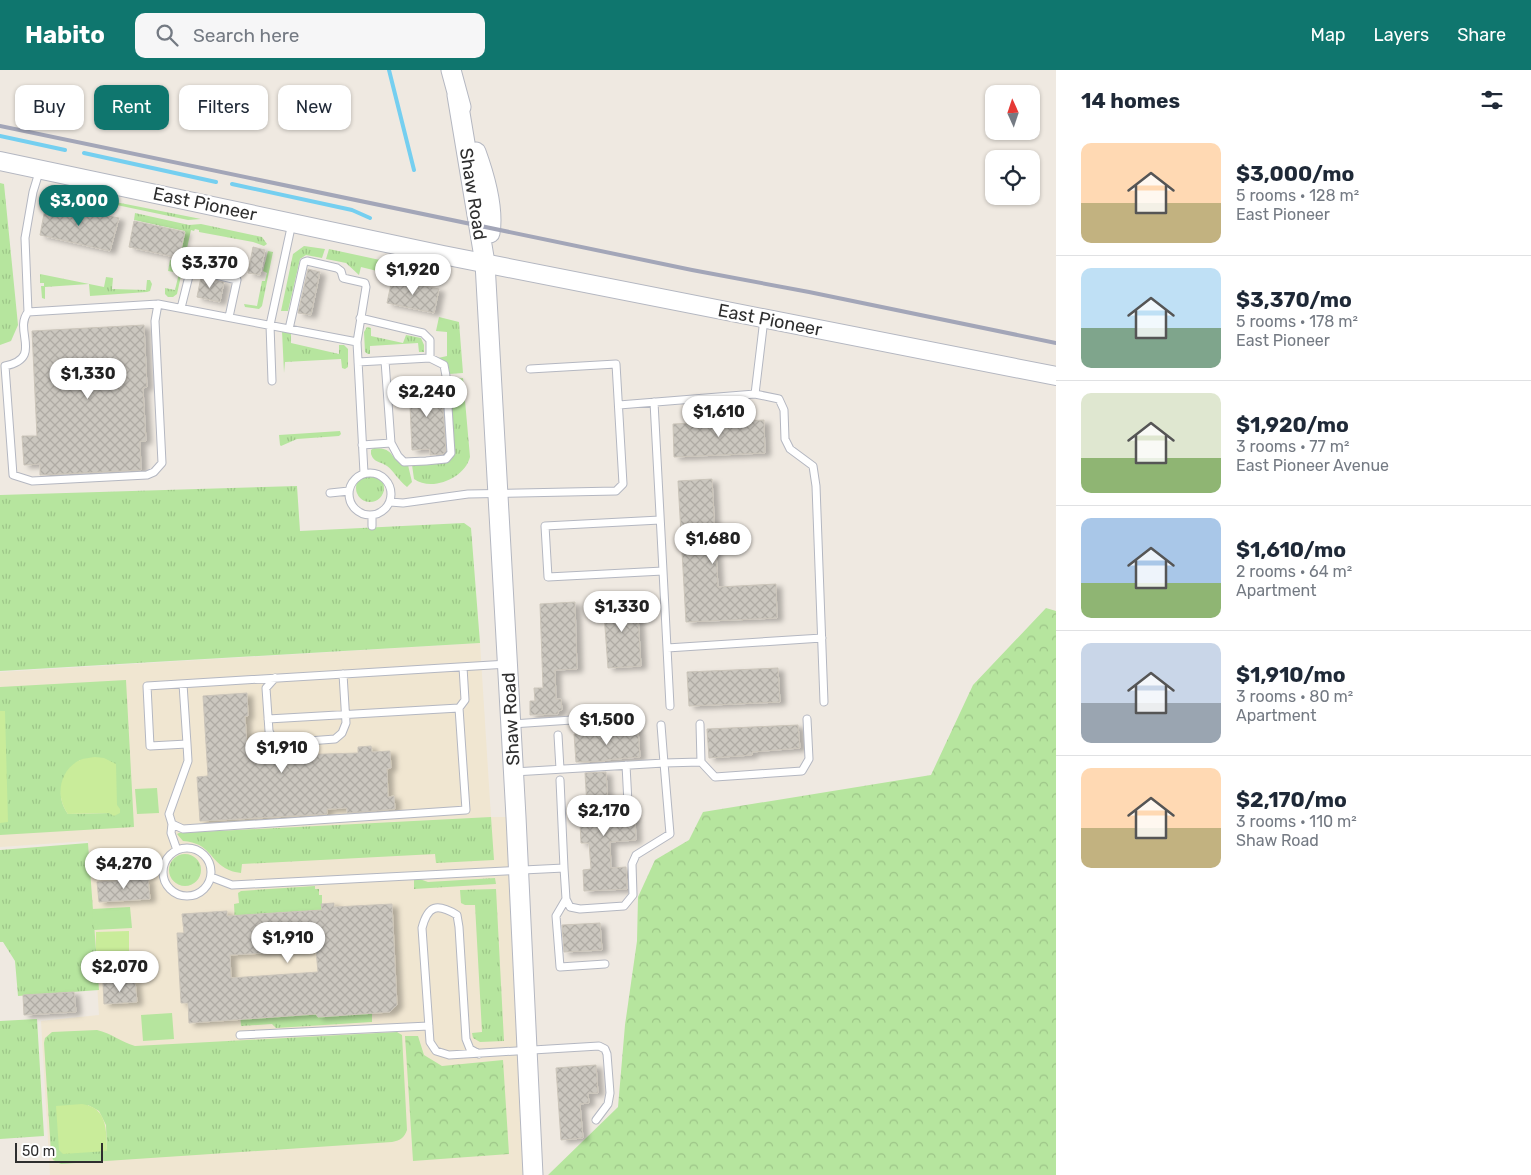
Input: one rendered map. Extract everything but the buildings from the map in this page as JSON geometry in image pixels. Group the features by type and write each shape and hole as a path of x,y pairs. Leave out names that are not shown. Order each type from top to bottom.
{"main road":[{"name":"Shaw Road","path":"451,70 487,190 491,227 485,263 514,772 534,1175"}],"street":[{"name":"East Pioneer","path":"0,161 485,263 1056,376"}],"lane":[{"path":"40,169 33,192 26,238 28,312 25,320 25,352 17,363 5,366 14,475 32,481 147,475 154,472 162,463 156,321 158,304"},
{"path":"272,381 270,325 292,223"},
{"path":"289,329 302,264 307,261 337,268 341,271 343,278 365,283 357,342 364,473"},
{"path":"181,308 189,276 192,272 199,271 237,280 229,317"},
{"path":"28,312 158,304 357,342"},
{"path":"360,318 423,333 430,340 430,358"},
{"path":"755,394 764,319"},
{"path":"358,362 386,360 430,358 444,365 451,453 446,459 404,462 398,456 391,443 386,360"},
{"path":"390,502 404,503 468,494 616,491 622,484 616,364 530,369"},
{"path":"619,405 755,394 779,399 784,410 785,440 790,449 813,466 816,486 824,702"},
{"path":"654,402 670,706"},
{"path":"362,445 391,443"},
{"path":"364,473 377,473 388,482 391,488 390,502 381,512 372,515 361,513 350,503 349,491 352,482 364,473"},
{"path":"330,493 349,491"},
{"path":"372,515 372,526"},
{"path":"660,520 545,526 548,577 663,571"},
{"path":"667,648 822,638"},
{"path":"187,744 150,746 147,686 508,664"},
{"path":"172,824 183,829 466,810 459,708 465,700 463,667"},
{"path":"275,678 266,688 269,731 273,739 282,743 335,739 342,733 346,723 343,674"},
{"path":"177,850 170,832 172,824 169,814 188,761 183,684"},
{"path":"268,719 459,708"},
{"path":"511,724 602,718"},
{"path":"700,724 701,762 716,777 802,771 809,759 808,719"},
{"path":"560,780 566,899 570,907 580,909 624,906 634,895 632,864 636,855 670,834 661,725"},
{"path":"558,735 560,769"},
{"path":"514,772 701,762"},
{"path":"626,765 628,802"},
{"path":"188,848 196,849 204,854 209,861 211,877 208,885 202,892 195,896 186,897 171,892 163,879 162,871 168,857 177,850 188,848"},
{"path":"211,877 232,885 564,868"},
{"path":"566,899 556,916 560,967 605,964"},
{"path":"479,1054 470,1049 466,1039 457,915 445,908 433,908 425,914 422,928 430,1042 436,1051 449,1056 479,1054 528,1050 599,1046 605,1049 607,1054 610,1093 608,1104 596,1120"},
{"path":"240,1035 429,1026"}],"shaded area":[{"path":"480,643 491,817 516,817 533,1175 50,1175 41,1021 99,1015 88,841 0,847 0,672"}],"green space":[{"path":"0,183 4,184 18,325 11,341 0,345"},
{"path":"56,190 201,219 188,220 50,191"},
{"path":"49,196 85,203 84,210 43,202"},
{"path":"135,213 189,225 201,224 262,237 267,244 264,246 253,242 199,232 199,230 195,229 194,231 191,230 177,294 173,297 168,297 165,294 165,288 175,290 179,273 168,271 170,260 179,262 185,231 134,220"},
{"path":"304,246 325,249 322,258 306,255 300,259 288,311 281,311 293,254"},
{"path":"329,249 380,260 377,271 361,267 359,275 346,263 326,259"},
{"path":"268,251 273,252 262,306 259,309 245,307 244,304 257,306 262,281 265,281 267,273 263,271"},
{"path":"40,274 104,287 106,277 113,278 112,289 146,290 147,280 150,280 152,284 150,291 147,292 90,296 89,284 45,287 45,299 42,298 41,286 44,286 44,283 40,283"},
{"path":"439,317 459,322 463,373 449,374 446,362 438,358 447,356 447,332 436,331"},
{"path":"367,327 371,328 371,336 403,343 406,335 421,338 424,352 419,352 418,343 370,346 370,354 368,354 365,352 364,332"},
{"path":"282,331 291,333 291,343 339,354 339,345 344,345 348,349 348,367 342,368 341,359 285,362 284,373"},
{"path":"463,378 470,457 467,465 455,477 447,481 430,484 421,483 414,479 412,465 447,462 453,457 450,379"},
{"path":"340,431 341,434 339,436 297,439 280,445 279,435"},
{"path":"374,448 390,452 397,461 408,465 412,482 407,487 389,468 374,459 371,450"},
{"path":"370,474 380,478 384,488 380,498 370,502 360,498 356,488 360,478"},
{"path":"297,486 300,531 464,523 471,528 480,643 0,671 0,495"},
{"path":"1046,608 1056,611 1056,1175 548,1175 618,1107 625,1025 637,941 638,897 655,860 689,840 703,812 931,775 973,685"},
{"path":"126,680 134,827 0,835 0,687","holes":["80,760 117,805 110,814 68,814 61,799 61,792 62,785 69,771"]},
{"path":"0,711 5,711 8,822 0,823"},
{"path":"104,758 116,764 117,805 120,813 114,816 109,813 68,814 61,800 61,784 67,770 82,759"},
{"path":"157,788 159,813 137,814 135,789"},
{"path":"491,817 494,860 436,863 435,854 242,864 241,873 230,871 217,862 205,849 192,842 183,841 177,834 179,833"},
{"path":"88,843 99,990 18,996 15,961 3,942 0,942 0,850"},
{"path":"185,854 191,855 196,859 200,864 200,876 196,881 191,885 185,886 179,885 174,881 170,876 169,870 170,864 174,859 179,855"},
{"path":"414,877 428,882 495,878 496,884 414,889"},
{"path":"315,886 315,889 319,889 319,895 322,895 322,910 244,915 235,923 234,904 239,903 238,893 241,891"},
{"path":"496,889 504,1041 480,1042 473,1038 472,1033 482,1032 475,905 461,903 460,890"},
{"path":"130,907 132,928 94,930 92,909"},
{"path":"129,931 129,954 96,955 96,932"},
{"path":"130,957 131,980 97,980 97,958"},
{"path":"240,1012 248,1019 316,1014 318,1017 372,1013 372,1022 276,1028 272,1024 241,1026"},
{"path":"172,1013 174,1039 143,1041 141,1015"},
{"path":"37,1019 44,1136 0,1139 0,1021"},
{"path":"97,1030 135,1046 397,1032 402,1035 407,1130 402,1138 392,1142 61,1164 53,1160 51,1153 44,1043 45,1038 52,1032","holes":["88,1105 99,1111 106,1125 107,1151"]},
{"path":"405,1036 418,1036 424,1055 442,1066 503,1060 509,1154 413,1161"},
{"path":"82,1104 97,1110 101,1115 106,1128 107,1151 63,1154 59,1150 56,1106"}],"waterway":[{"path":"389,70 414,170"},
{"path":"0,136 65,150"},
{"path":"84,153 216,182"},
{"path":"232,184 352,210 370,218"}],"railway":[{"path":"0,126 692,270 1056,343"}]}
